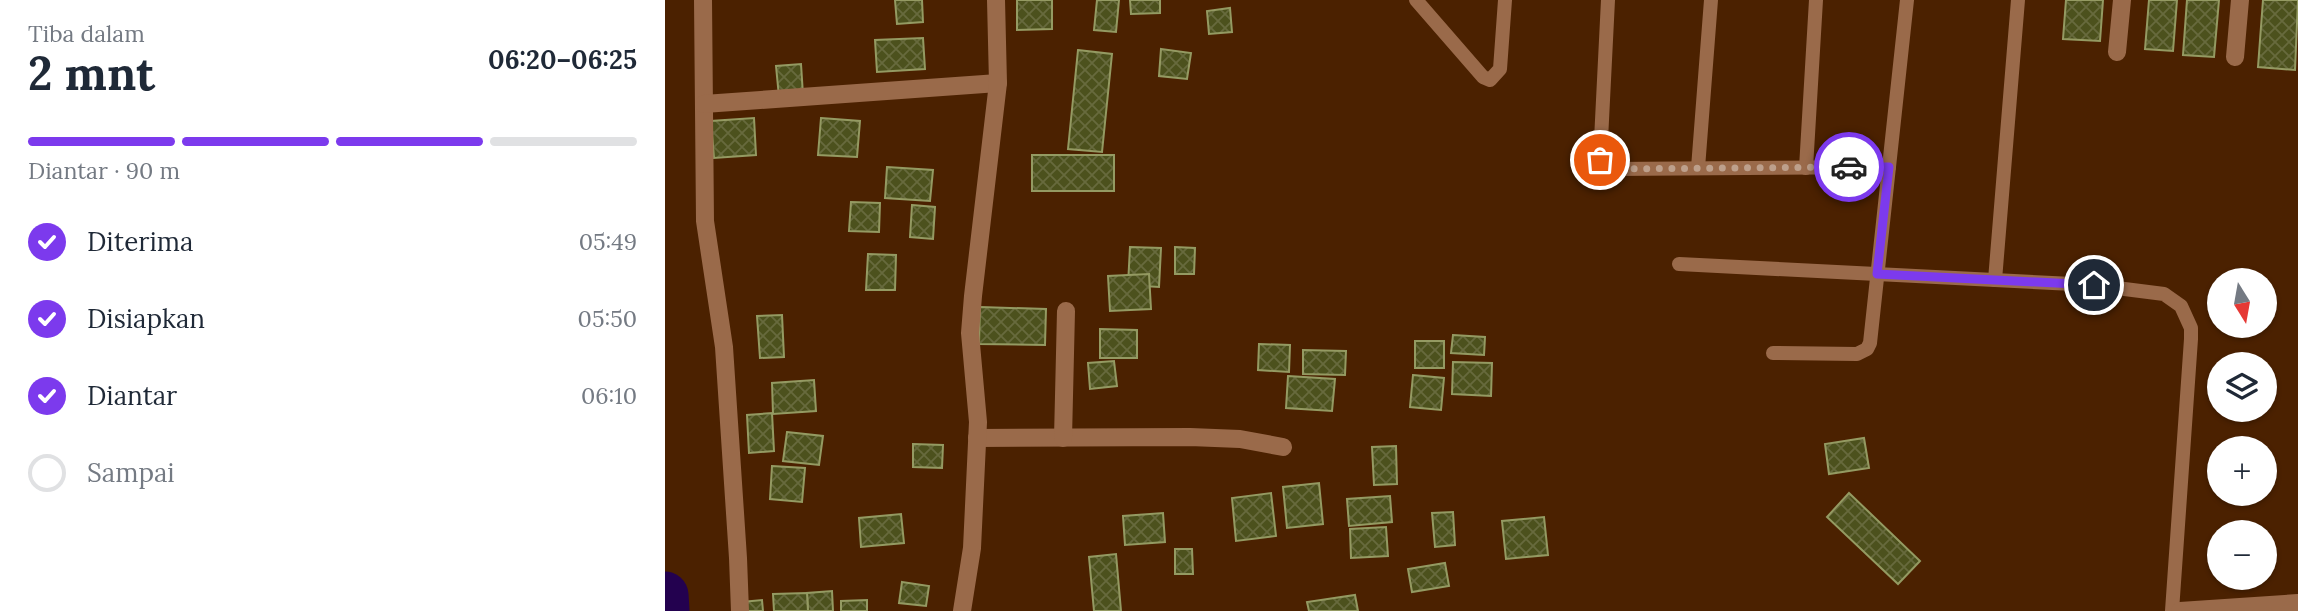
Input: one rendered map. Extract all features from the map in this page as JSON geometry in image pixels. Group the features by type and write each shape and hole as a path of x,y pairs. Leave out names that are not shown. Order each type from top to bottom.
{"street":[{"path":"703,0 705,221 724,346 740,611"},
{"path":"962,611 972,548 978,422 970,333 998,83 996,0"},
{"path":"2117,52 2122,0"},
{"path":"2235,57 2240,0"},
{"path":"704,104 998,83"},
{"path":"1063,438 1066,311"},
{"path":"977,438 1240,439 1283,447"},
{"path":"2180,611 2298,603"}],"lane":[{"path":"1416,0 1483,77 1490,80 1500,69 1505,0"},
{"path":"1608,0 1600,160 1603,165 1612,169 1889,167"},
{"path":"1698,168 1711,0"},
{"path":"1806,167 1815,0"},
{"path":"1773,354 1862,353 1870,343 1907,0"},
{"path":"1995,280 2018,0"},
{"path":"1679,264 2094,285 2164,294 2181,306 2187,318 2191,339 2172,611"}],"building":[{"path":"895,0 922,0 923,22 897,24"},
{"path":"1017,0 1052,0 1052,29 1017,30"},
{"path":"1097,0 1119,0 1116,32 1094,30"},
{"path":"1130,0 1160,0 1160,13 1131,14"},
{"path":"2066,0 2103,0 2100,41 2063,39"},
{"path":"2149,0 2177,0 2173,51 2145,49"},
{"path":"2187,0 2219,0 2214,57 2183,55"},
{"path":"2263,0 2298,0 2295,70 2258,67"},
{"path":"1230,8 1232,32 1209,34 1207,11"},
{"path":"923,38 925,69 877,72 875,40"},
{"path":"1161,49 1191,53 1187,79 1159,76"},
{"path":"1078,50 1112,54 1102,152 1068,149"},
{"path":"801,64 803,95 779,97 776,66"},
{"path":"754,118 756,155 714,158 711,121"},
{"path":"821,118 860,121 857,157 818,155"},
{"path":"1032,155 1114,155 1114,191 1032,191"},
{"path":"887,167 933,170 930,201 885,198"},
{"path":"851,202 880,203 879,232 849,231"},
{"path":"912,205 935,207 933,239 910,237"},
{"path":"1130,247 1161,248 1159,287 1128,285"},
{"path":"1175,247 1195,248 1194,274 1175,274"},
{"path":"868,254 896,255 895,290 866,290"},
{"path":"1149,274 1151,309 1110,311 1108,276"},
{"path":"980,307 1046,309 1045,345 979,344"},
{"path":"782,315 784,357 760,358 757,316"},
{"path":"1100,329 1137,330 1137,358 1100,358"},
{"path":"1453,335 1485,337 1484,355 1451,353"},
{"path":"1415,341 1444,341 1444,368 1415,368"},
{"path":"1259,344 1290,345 1289,372 1258,370"},
{"path":"1303,350 1346,351 1345,375 1303,374"},
{"path":"1114,361 1117,386 1090,389 1088,363"},
{"path":"1453,362 1492,363 1491,396 1452,394"},
{"path":"1413,375 1444,378 1441,410 1410,407"},
{"path":"1288,376 1335,379 1332,411 1286,408"},
{"path":"814,380 816,411 773,414 772,383"},
{"path":"772,413 774,451 749,453 747,415"},
{"path":"787,432 823,436 819,465 783,461"},
{"path":"1864,438 1869,468 1829,474 1825,444"},
{"path":"913,444 943,445 942,468 913,467"},
{"path":"1396,446 1397,484 1374,485 1372,447"},
{"path":"772,466 805,468 802,502 770,499"},
{"path":"1319,483 1323,524 1287,528 1283,487"},
{"path":"1271,493 1276,536 1236,541 1232,498"},
{"path":"1849,493 1920,561 1898,584 1827,517"},
{"path":"1390,496 1392,522 1349,526 1347,499"},
{"path":"1453,512 1455,545 1435,547 1432,513"},
{"path":"1163,513 1165,542 1125,545 1123,516"},
{"path":"901,514 904,543 861,547 859,518"},
{"path":"1544,517 1548,555 1506,559 1502,521"},
{"path":"1386,527 1388,556 1351,558 1350,529"},
{"path":"1175,549 1192,549 1193,574 1175,574"},
{"path":"1116,554 1121,611 1094,611 1089,557"},
{"path":"1445,563 1449,586 1412,592 1408,569"},
{"path":"902,582 929,586 926,606 899,603"},
{"path":"832,591 833,611 808,611 807,593"},
{"path":"807,593 808,611 774,611 773,594"},
{"path":"1355,595 1358,611 1309,611 1307,602"},
{"path":"762,600 763,611 743,611 742,602"},
{"path":"867,600 867,611 841,611 841,601"}],"waterway":[{"path":"665,595 666,611"}],"way so far":[{"path":"1600,160 1603,165 1612,169 1849,167"}],"route":[{"path":"1849,167 1889,167 1877,274 2094,285"}]}
